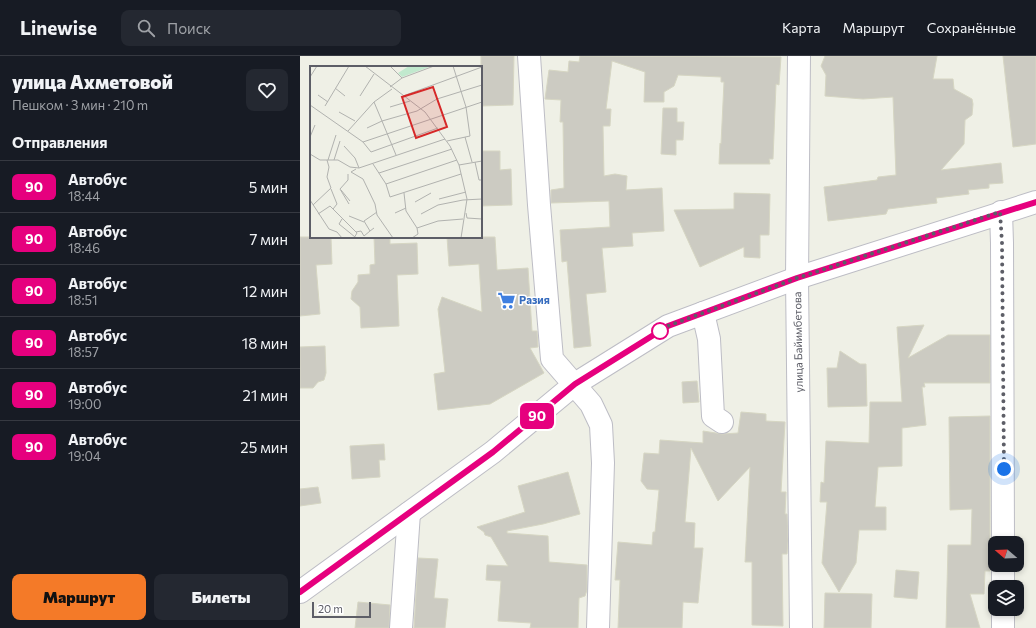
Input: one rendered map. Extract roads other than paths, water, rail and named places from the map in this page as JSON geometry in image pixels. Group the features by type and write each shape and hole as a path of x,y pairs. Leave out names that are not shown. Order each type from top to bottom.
{"street":[{"path":"529,56 539,205 552,359 591,404 601,425 603,463 598,628"},
{"name":"улица Байимбетова","path":"799,56 797,278 801,628"},
{"path":"300,592 493,452 575,384 668,326 797,278 1000,212 1036,202"},
{"path":"1000,212 1002,243 1003,536"},
{"path":"703,313 709,340 714,416 722,422"},
{"path":"401,628 409,513"},
{"path":"1003,616 1003,628"}],"place":[{"name":"Разия","path":"506,300"}]}
